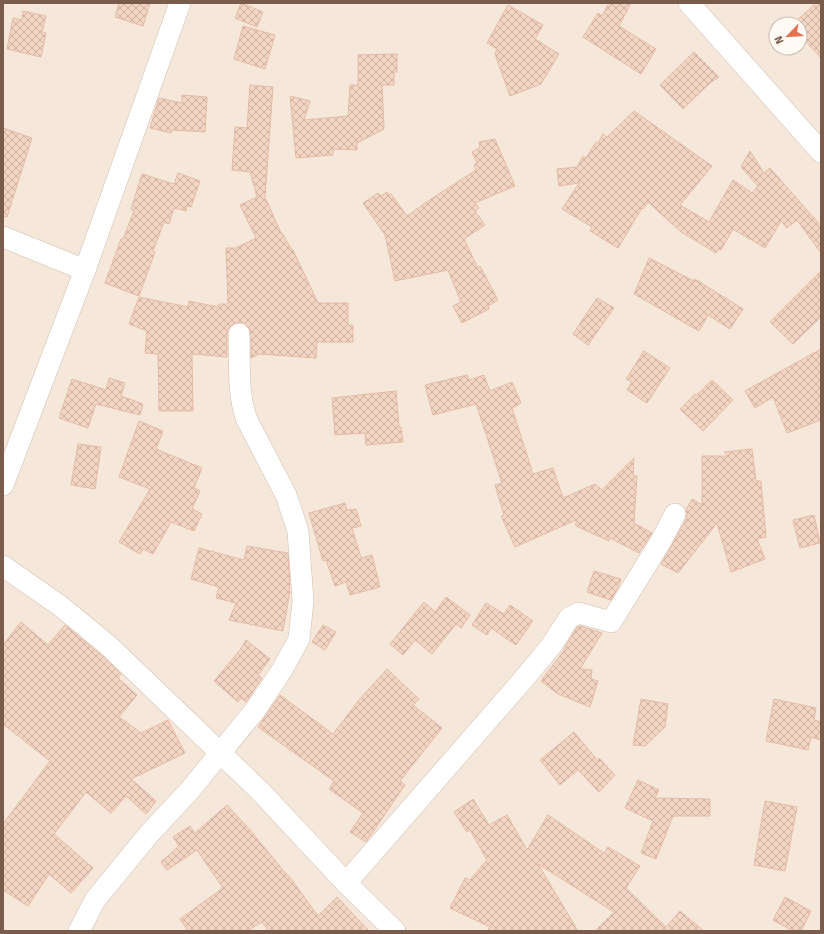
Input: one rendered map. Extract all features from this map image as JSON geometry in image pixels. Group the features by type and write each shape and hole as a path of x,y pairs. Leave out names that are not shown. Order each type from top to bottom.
{"street":[{"path":"3,485 84,270 180,3"},
{"path":"689,3 821,152"},
{"path":"3,237 84,270"},
{"path":"79,931 95,900 149,834 190,790 256,709 282,670 299,639 303,601 298,531 286,495 247,420 243,409 240,334"},
{"path":"346,883 522,681 551,646 569,618 579,613 611,622 661,541 675,514"},
{"path":"3,566 58,605 109,646 260,791 346,883 395,931"}],"shaded area":[{"path":"3,3 821,3 821,931 3,931"}],"building":[{"path":"119,3 150,3 143,26 115,17"},
{"path":"241,3 263,12 257,27 235,18"},
{"path":"609,3 631,3 619,26 656,49 641,74 583,37 598,13 602,16"},
{"path":"816,3 821,3 821,58 808,44 808,16 802,16"},
{"path":"508,5 543,25 535,39 559,54 541,84 510,96 495,54 497,49 487,43"},
{"path":"23,11 46,16 42,32 46,33 41,57 7,49 13,18 22,20"},
{"path":"243,26 275,35 265,69 234,59"},
{"path":"694,52 719,77 710,83 683,109 660,85"},
{"path":"397,54 397,72 394,72 394,85 382,85 384,129 357,143 357,150 333,149 333,155 296,158 290,96 310,101 304,120 348,116 350,85 358,85 358,55"},
{"path":"250,85 273,87 265,197 281,233 293,250 318,303 348,303 348,325 353,325 353,342 317,342 316,358 259,354 251,358 251,334 249,328 244,323 238,322 229,328 227,334 227,357 192,354 193,411 159,411 158,354 145,353 147,331 129,324 139,297 188,307 189,301 218,307 219,304 228,304 226,248 236,248 256,238 240,205 257,197 250,172 232,170 235,127 247,128"},
{"path":"182,95 207,97 205,132 172,130 171,133 150,128 159,98 182,103"},
{"path":"634,111 712,166 680,205 709,222 733,180 752,193 758,186 741,167 750,151 764,173 770,168 821,226 821,253 797,220 787,228 781,221 765,248 733,229 721,250 718,249 716,253 681,232 648,202 643,209 642,208 618,248 590,231 592,227 562,209 579,183 559,186 557,169 577,167 583,156 586,158 603,134 607,137"},
{"path":"3,128 32,138 7,217 3,216"},
{"path":"495,139 515,186 475,203 479,208 475,211 485,225 464,239 478,268 480,266 498,300 488,306 489,309 462,323 453,306 461,302 448,270 395,281 385,235 363,203 378,193 381,196 387,192 389,195 391,194 407,216 476,170 474,165 477,163 472,152 480,148 479,142"},
{"path":"178,173 200,181 191,207 187,206 186,211 174,208 169,224 164,222 139,296 105,283 121,239 123,239 134,211 131,209 142,174 174,184"},
{"path":"649,258 694,281 695,279 743,309 730,329 708,315 699,331 634,294"},
{"path":"821,271 821,317 793,344 770,322"},
{"path":"597,298 614,308 588,345 573,334"},
{"path":"821,349 821,420 787,433 773,397 755,408 745,391"},
{"path":"644,351 670,368 647,403 627,390 632,382 626,379"},
{"path":"467,375 469,380 484,375 490,391 512,382 521,403 512,408 533,474 553,468 563,498 595,484 602,490 634,458 633,476 637,476 634,523 652,533 639,553 610,538 609,541 576,526 576,520 515,547 501,516 504,515 495,485 502,483 476,404 433,415 425,385"},
{"path":"109,378 125,383 121,396 143,404 140,415 96,404 88,428 59,418 72,379 106,390"},
{"path":"712,380 733,400 703,431 680,409"},
{"path":"396,391 399,427 401,427 403,442 366,445 365,433 335,435 332,398"},
{"path":"139,421 163,431 156,449 202,468 194,488 200,491 192,509 202,514 194,531 171,522 153,554 143,549 140,554 119,542 150,489 119,477"},
{"path":"78,444 101,447 95,489 71,485"},
{"path":"752,449 756,481 761,481 766,537 757,539 765,559 731,572 717,523 678,573 661,564 686,520 686,510 692,499 702,505 702,456 728,456 724,452"},
{"path":"345,503 347,510 356,509 361,526 352,528 361,558 372,555 380,587 350,595 346,582 335,586 326,560 323,561 309,513"},
{"path":"814,515 820,543 800,548 793,520"},
{"path":"247,546 288,553 290,591 283,631 229,620 236,603 216,598 219,587 191,579 199,548 244,560"},
{"path":"594,571 621,579 611,600 587,592"},
{"path":"446,597 470,615 461,628 456,624 432,654 415,640 403,655 390,644 424,602 435,612"},
{"path":"486,603 504,614 510,605 533,621 516,645 491,628 487,635 472,625"},
{"path":"21,622 48,645 65,625 121,674 118,678 137,695 119,717 141,733 168,720 185,753 131,779 156,801 146,814 126,796 111,813 86,792 54,834 93,868 71,893 49,874 28,906 3,890 3,824 50,761 3,724 3,645"},
{"path":"323,625 336,632 325,650 312,642"},
{"path":"580,626 602,633 580,669 592,670 591,679 598,681 590,707 558,694 541,681 565,649 577,627"},
{"path":"246,640 270,659 258,675 262,678 246,702 241,698 238,702 214,681 240,650"},
{"path":"387,669 419,699 413,705 442,728 400,781 405,785 366,842 350,832 363,813 329,789 334,781 258,727 280,695 333,734 359,700"},
{"path":"641,699 668,704 665,727 645,746 633,745"},
{"path":"774,699 816,708 814,720 821,722 821,740 811,737 808,750 766,741"},
{"path":"574,732 598,761 599,758 615,775 599,792 578,770 560,785 540,760"},
{"path":"638,780 659,790 655,798 710,799 710,816 673,816 656,859 641,853 653,821 625,808"},
{"path":"473,799 489,825 507,815 527,850 548,815 604,853 608,847 640,866 626,888 666,927 680,911 704,931 595,931 614,912 538,864 578,931 488,931 490,927 450,908 465,878 470,880 487,860 470,830 467,832 454,812"},
{"path":"765,801 797,807 785,871 754,865"},
{"path":"227,805 289,876 318,916 337,897 369,931 269,931 262,922 247,931 188,931 180,919 223,888 197,850 167,870 161,862 179,846 173,837 190,826 195,833"},
{"path":"785,897 811,911 801,931 793,931 773,920"}]}
